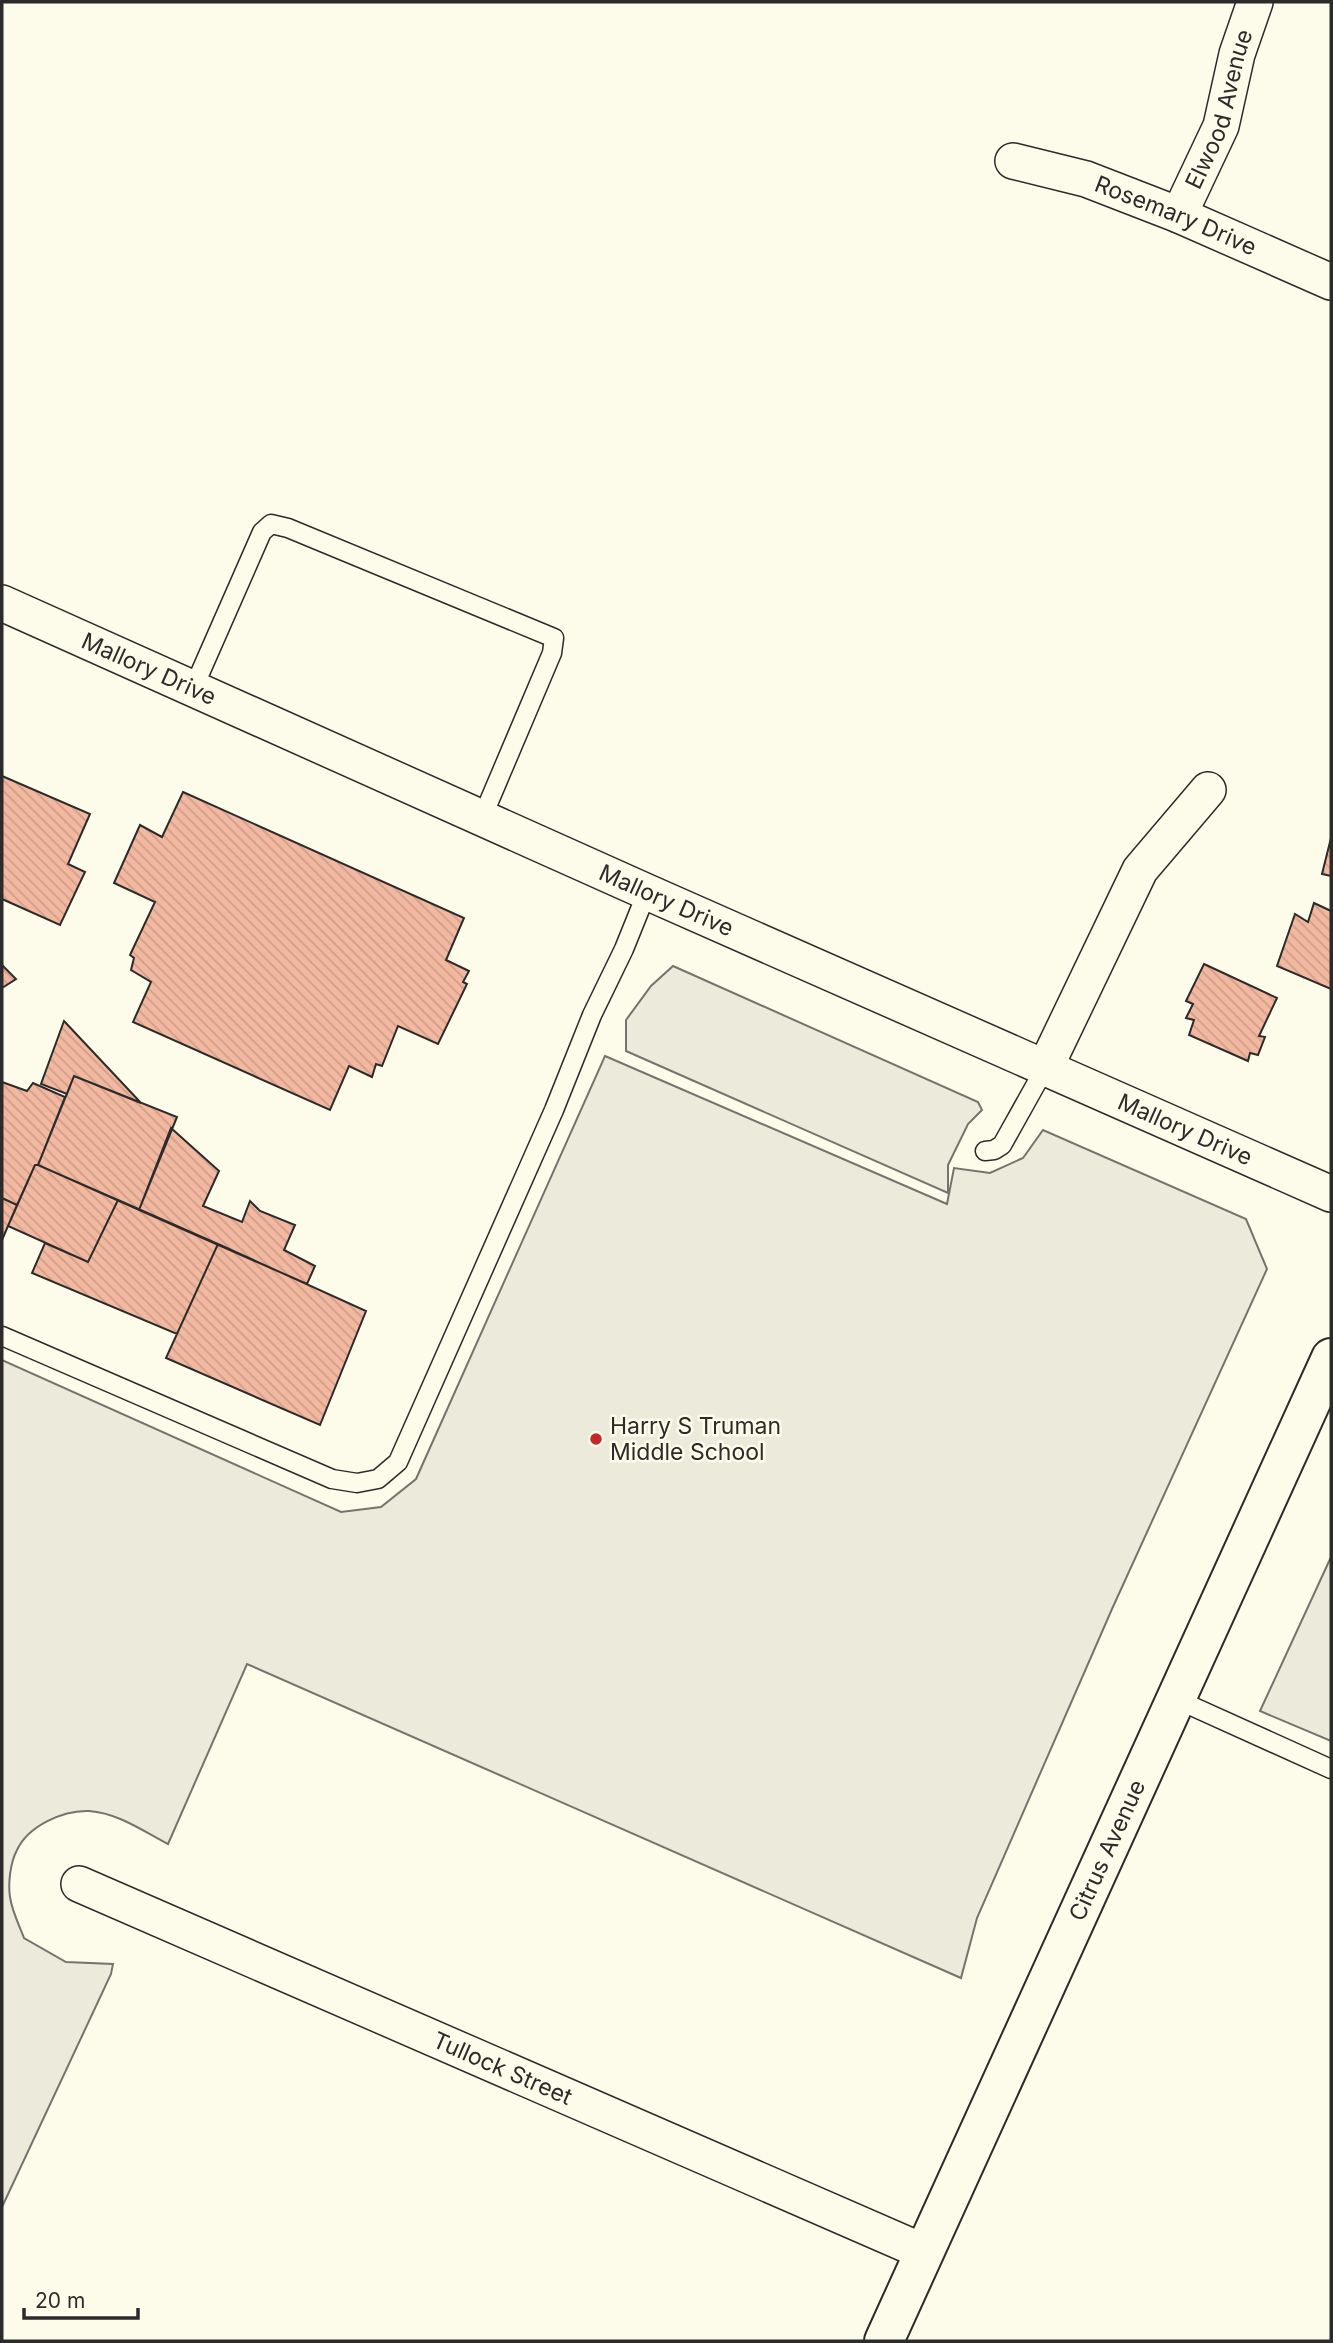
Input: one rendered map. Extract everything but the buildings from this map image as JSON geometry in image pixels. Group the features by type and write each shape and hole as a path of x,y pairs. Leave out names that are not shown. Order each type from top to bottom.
{"main road":[{"name":"Citrus Avenue","path":"884,2341 1331,1358"}],"street":[{"name":"Elwood Avenue","path":"1179,215 1221,126 1237,54 1255,2"},
{"name":"Rosemary Drive","path":"1013,161 1086,179 1179,215 1331,282"},
{"name":"Mallory Drive","path":"2,603 1331,1194"},
{"path":"1045,1068 1139,870 1208,790"},
{"name":"Tullock Street","path":"79,1884 924,2252"}],"lane":[{"path":"193,689 262,532 271,524 288,528 554,638 552,653 481,818"},
{"path":"2,1336 332,1479 358,1483 378,1479 398,1462 421,1413 554,1110 592,1015 648,892"},
{"path":"985,1151 1002,1145 1045,1068"},
{"path":"1176,1699 1331,1769"}],"shaded area":[{"path":"673,966 978,1102 982,1110 968,1124 948,1165 948,1193 626,1051 626,1020 651,986"},
{"name":"Harry S Truman Middle School","path":"605,1056 947,1204 954,1168 990,1173 1023,1158 1043,1130 1246,1219 1267,1269 1112,1609 977,1918 961,1978 247,1664 168,1844 110,1815 79,1811 47,1821 38,1827 22,1841 15,1855 10,1874 10,1897 24,1938 66,1962 113,1964 111,1974 2,2207 2,1360 341,1512 381,1507 416,1479"},
{"path":"1331,1557 1331,1741 1260,1711"}],"place":[{"name":"Harry S Truman Middle School","path":"596,1439"}]}
